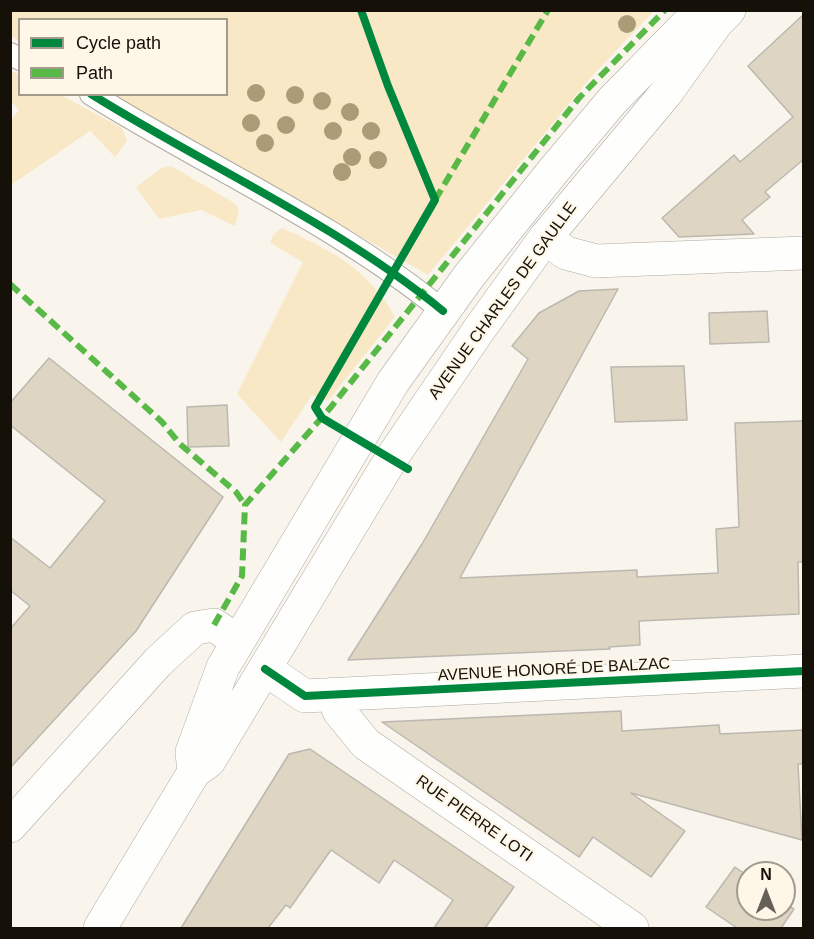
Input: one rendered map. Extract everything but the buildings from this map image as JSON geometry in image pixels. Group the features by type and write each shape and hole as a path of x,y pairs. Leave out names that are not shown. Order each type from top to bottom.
{"main road":[{"path":"100,928 194,772 192,752 223,667 357,438 393,382 443,311 554,170 606,108 701,10"},
{"name":"AVENUE CHARLES DE GAULLE","path":"194,772 209,761 357,515 420,416 545,238 666,93 717,22 729,10"},
{"path":"606,108 602,136 540,221 540,230 545,238 566,253 596,261 804,253"},
{"path":"420,416 430,366 451,332 450,320 443,311"},
{"path":"10,826 158,662 195,628 214,625 237,641"},
{"name":"RUE PIERRE LOTI","path":"237,641 265,669 319,695 339,711 366,744 632,928"},
{"name":"AVENUE HONORÉ DE BALZAC","path":"319,695 804,671"}],"lane":[{"path":"94,96 164,140 271,199 392,272 443,311"}],"shaded area":[{"path":"11,10 654,10 591,77 428,275 116,96 228,96 228,18 18,18 18,40 11,36"},
{"path":"11,71 18,74 18,96 63,96 122,128 127,141 115,157 90,131 11,185 11,120 19,110 11,101"},
{"path":"171,166 236,204 239,211 235,226 201,210 159,219 136,187 162,168"},
{"path":"282,228 332,253 361,274 385,301 395,317 328,401 312,395 281,442 237,394 303,262 270,243 274,234"}],"marked path":[{"path":"435,200 548,10"},
{"path":"214,625 242,576 245,505 331,407 579,98 665,10"},
{"path":"10,284 162,422 180,444 236,492 245,505"}],"cycle path":[{"path":"361,10 388,86 435,200 315,407 322,418 408,469"},
{"path":"94,96 316,223 402,280 443,311"},
{"path":"265,669 305,696 804,671"}]}
